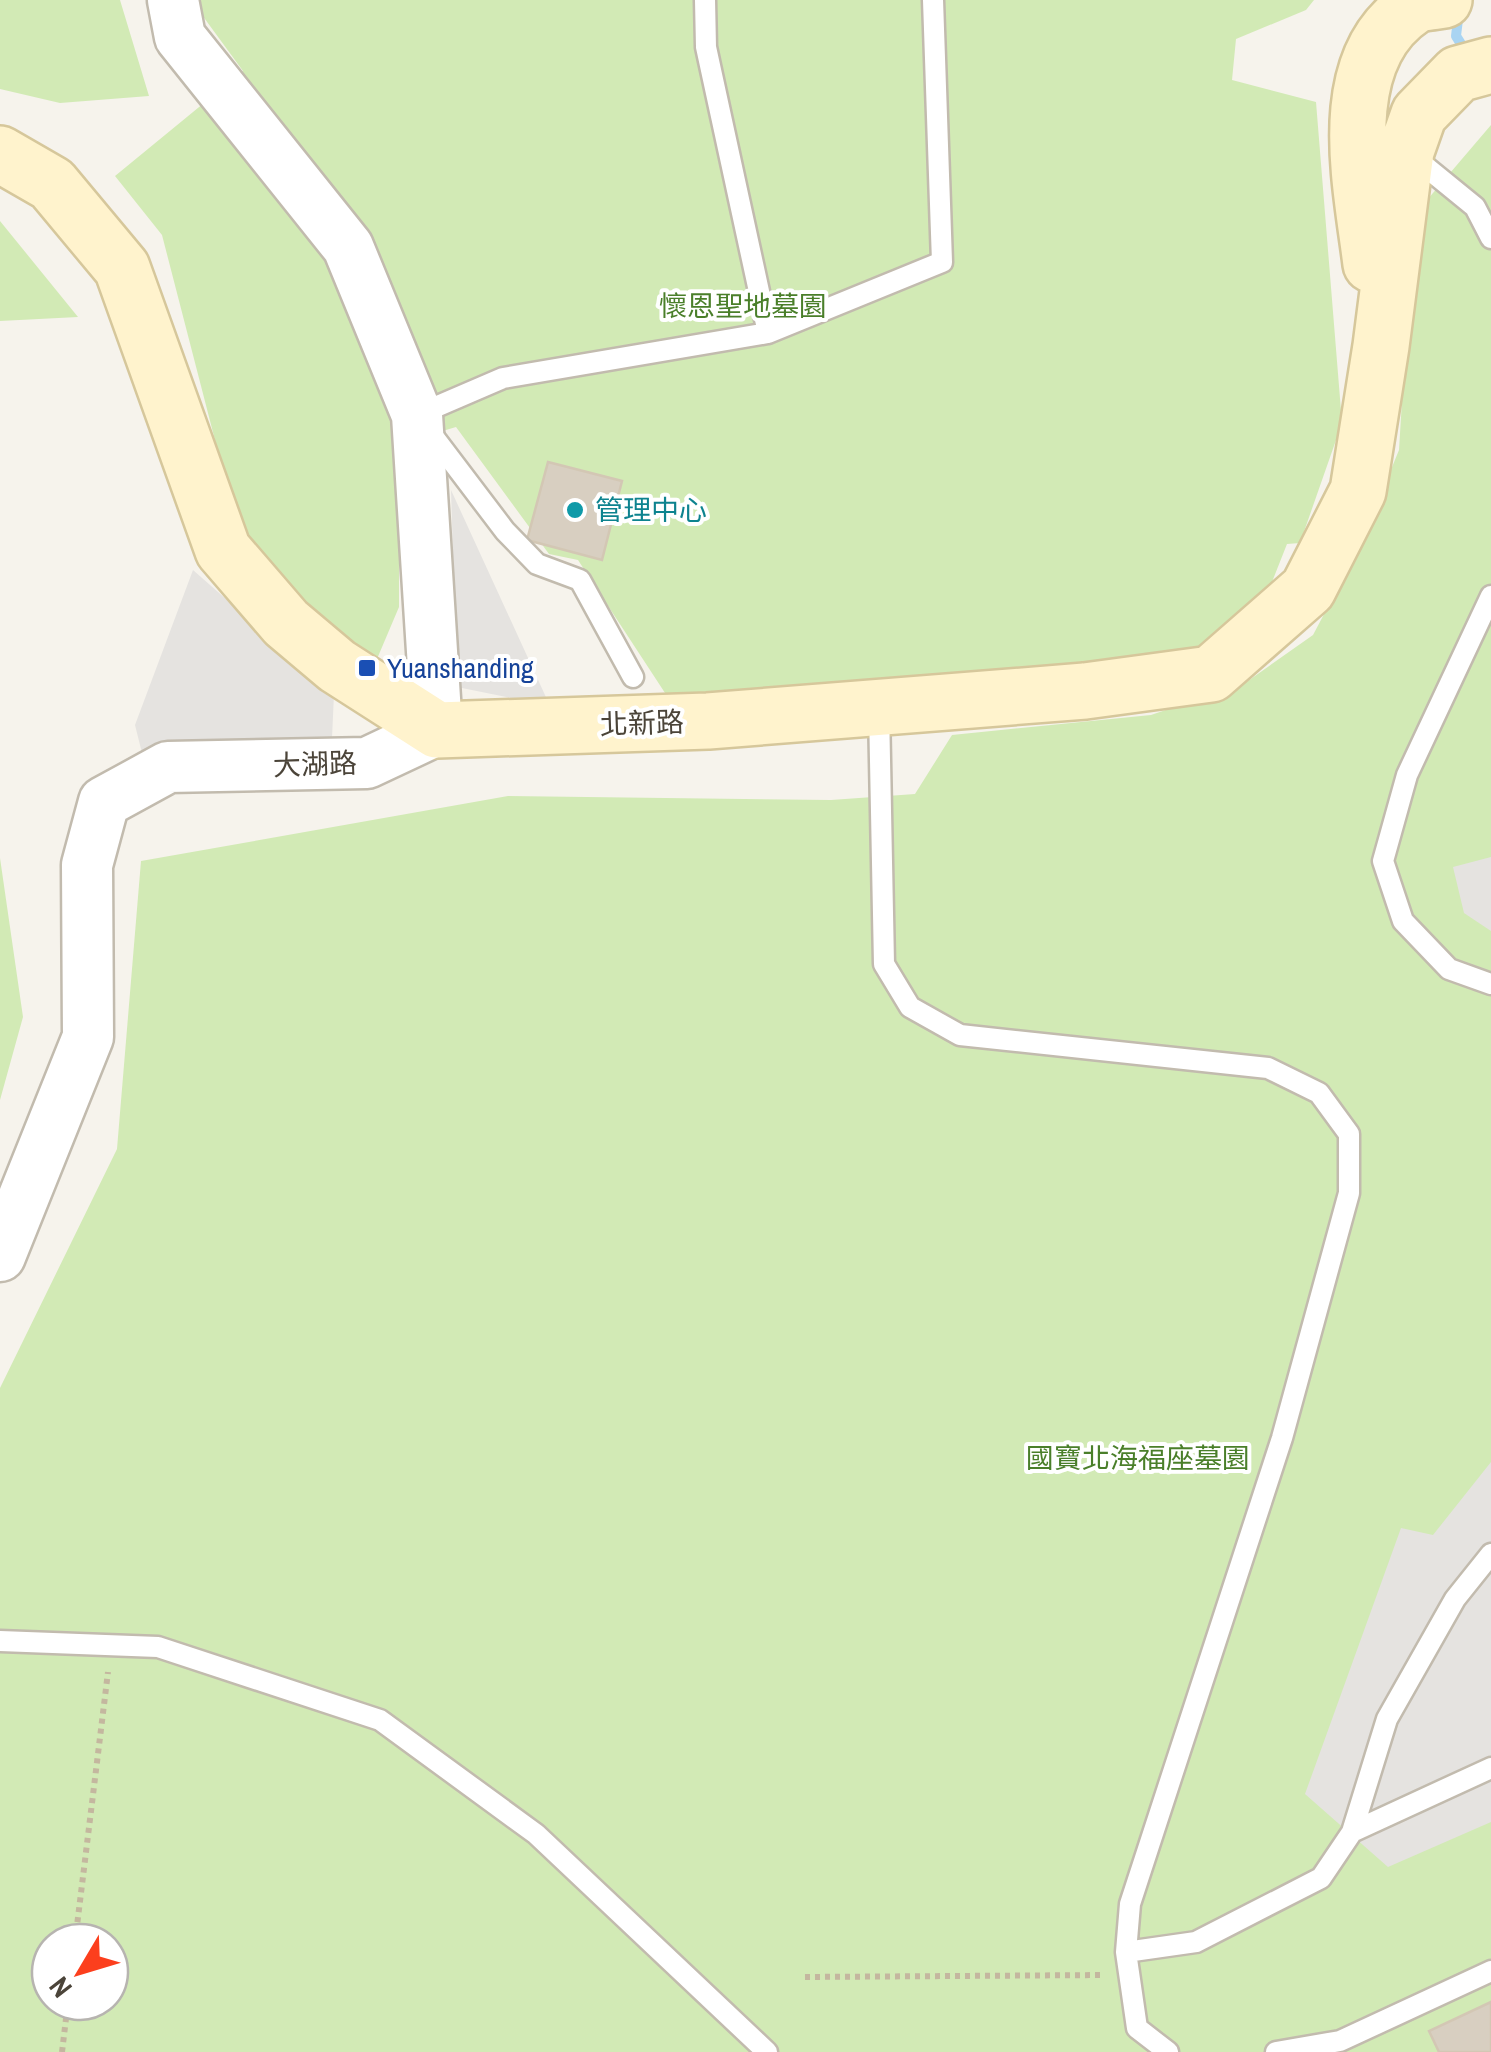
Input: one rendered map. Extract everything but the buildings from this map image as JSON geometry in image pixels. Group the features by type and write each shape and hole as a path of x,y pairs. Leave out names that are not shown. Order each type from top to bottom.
{"main road":[{"path":"1381,346 1360,176 1360,98 1376,44 1415,5 1444,0"},
{"path":"1381,346 1406,151 1419,114 1458,74 1491,65"},
{"path":"0,154 52,184 122,268 223,550 286,622 337,666 437,730"},
{"name":"北新路","path":"437,730 708,721 879,709 1085,691 1211,674 1308,589 1358,491 1381,346"}],"street":[{"path":"173,0 180,36 348,246 417,416 437,730"},
{"name":"大湖路","path":"0,1256 88,1037 87,865 104,802 168,768 367,763 437,730"}],"lane":[{"path":"705,0 706,47 768,333"},
{"path":"633,676 580,580 537,564 505,532 417,416 503,378 768,333 942,262 933,0"},
{"path":"1406,151 1475,206 1491,238"},
{"path":"1491,596 1407,775 1383,861 1403,921 1449,969 1491,984"},
{"path":"879,709 884,964 910,1007 960,1035 1268,1068 1319,1093 1350,1134 1344,1212 1282,1438 1130,1904 1126,1952 1137,2028 1168,2052"},
{"path":"1126,1952 1196,1942 1321,1878 1352,1832 1387,1719 1455,1599 1491,1554"},
{"path":"0,1641 158,1647 380,1720 536,1834 767,2052"},
{"path":"1352,1832 1491,1768"},
{"path":"1276,2052 1340,2040 1491,1971"}],"path":[{"path":"78,1922 111,1646"},
{"path":"805,1977 1130,1975"},
{"path":"62,2052 66,2022"}],"green space":[{"path":"0,0 120,0 149,96 60,103 0,89"},
{"name":"懷恩聖地墓園","path":"191,0 1314,0 1306,10 1236,39 1232,80 1316,102 1342,423 1300,543 1287,544 1249,640 1162,673 667,696 578,560 549,554 456,427 399,444 399,607 374,666 278,592 239,533 162,235 115,176 243,71"},
{"name":"國寶北海福座墓園","path":"1491,125 1491,2052 0,2052 0,1388 117,1149 141,861 508,796 831,800 915,794 952,735 1151,715 1245,683 1313,635 1359,548 1399,450 1409,284 1427,200"},
{"path":"0,221 78,317 0,321"},
{"path":"0,858 23,1017 0,1100"}],"shaded area":[{"path":"451,490 550,706 457,687"},
{"path":"193,570 334,694 332,738 142,753 135,725"},
{"path":"1491,857 1491,931 1464,913 1453,867"},
{"path":"1491,1462 1491,1822 1388,1867 1305,1794 1401,1528 1433,1535"}],"waterway":[{"path":"1459,11 1456,36 1468,55"}],"place":[{"name":"管理中心","path":"575,510"},
{"name":"Yuanshanding","path":"367,668"}]}
